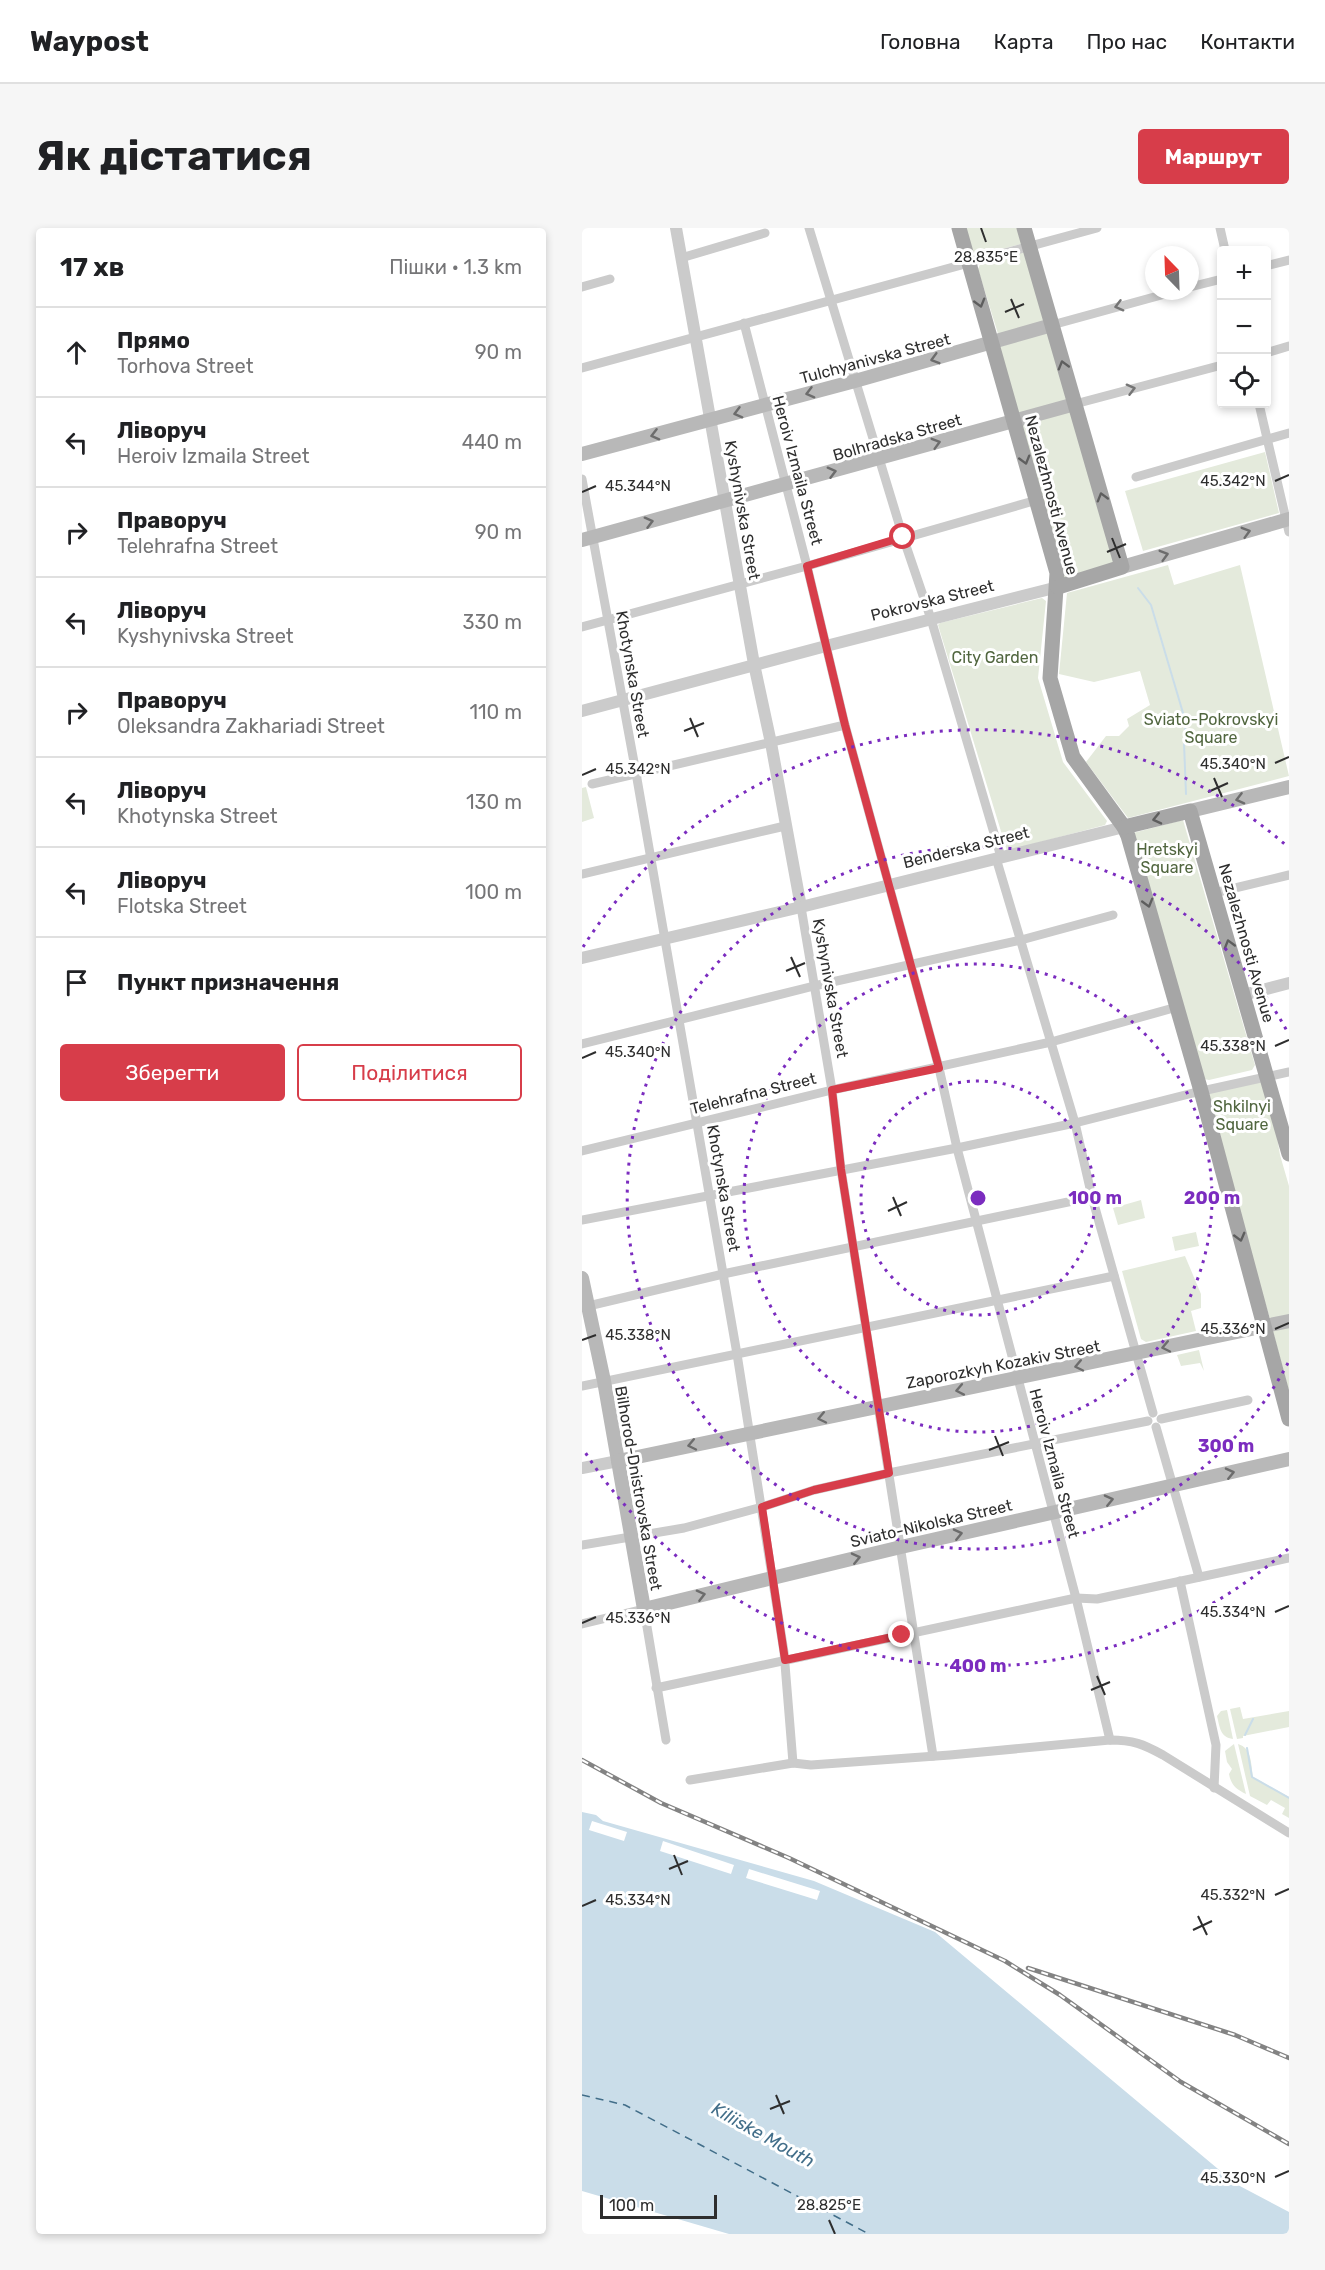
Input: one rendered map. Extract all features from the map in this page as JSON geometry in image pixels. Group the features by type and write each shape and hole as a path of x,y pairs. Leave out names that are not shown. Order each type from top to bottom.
{"main road":[{"name":"Nezalezhnosti Avenue","path":"959,228 1058,573 1050,678 1073,757 1124,827 1201,1091 1289,1419"},
{"path":"1024,228 1122,567"},
{"name":"Tulchyanivska Street","path":"582,454 855,381 1052,325"},
{"name":"Bolhradska Street","path":"587,539 1075,404"},
{"name":"Pokrovska Street","path":"1058,587 1122,567 1288,524"},
{"name":"Benderska Street","path":"1124,827 1289,787"},
{"name":"Nezalezhnosti Avenue","path":"1190,811 1289,1154"},
{"name":"Bilhorod-Dnistrovska Street","path":"582,1278 585,1307 604,1381 644,1609"},
{"name":"Zaporozkyh Kozakiv Street","path":"618,1461 1289,1321"},
{"name":"Sviato-Nikolska Street","path":"644,1609 901,1547 1289,1459"}],"street":[{"name":"Kyshynivska Street","path":"676,228 754,664 801,907 832,1090 841,1169 933,1756"},
{"path":"809,228 903,537 931,619 999,857 1020,940 1075,1123 1092,1197 1199,1577"},
{"path":"582,368 1097,228"},
{"path":"1220,228 1224,246"},
{"path":"681,258 765,233"},
{"path":"1271,265 1289,260"},
{"path":"582,287 610,279"},
{"path":"1199,285 1217,280"},
{"name":"Tulchyanivska Street","path":"1052,325 1145,300"},
{"name":"Heroiv Izmaila Street","path":"744,323 807,566 845,725 913,966 957,1148 1076,1598 1110,1740"},
{"path":"1271,351 1289,346"},
{"name":"Bolhradska Street","path":"1075,404 1217,366"},
{"path":"1260,408 1288,524"},
{"path":"1136,477 1289,434"},
{"name":"Khotynska Street","path":"582,479 587,539 608,620 737,1354 785,1660 793,1762"},
{"path":"582,627 1037,500"},
{"name":"Pokrovska Street","path":"582,711 826,645 1058,587"},
{"path":"592,784 845,725"},
{"path":"582,873 785,826"},
{"name":"Benderska Street","path":"582,958 801,907 1124,827"},
{"path":"1214,893 1289,875"},
{"path":"582,1044 814,986 913,966 1113,915"},
{"path":"1243,995 1289,983"},
{"name":"Telehrafna Street","path":"582,1151 832,1090 1051,1042 1177,1007"},
{"path":"582,1220 957,1148 1075,1123 1201,1091 1289,1072"},
{"path":"585,1307 723,1274 1092,1197"},
{"path":"582,1386 1114,1276"},
{"path":"582,1545 684,1527 762,1507 814,1490 889,1473 1248,1400"},
{"name":"Zaporozkyh Kozakiv Street","path":"582,1468 618,1461"},
{"path":"656,1688 1076,1598 1097,1599 1289,1558"},
{"path":"1180,1581 1216,1745 1214,1788"},
{"name":"Sviato-Nikolska Street","path":"582,1624 644,1609"},
{"name":"Bilhorod-Dnistrovska Street","path":"644,1609 666,1740"},
{"path":"690,1780 793,1762 812,1765 1130,1740 1145,1745 1289,1833"}],"green space":[{"path":"966,228 1019,228 1022,242 976,256 973,254"},
{"path":"1025,250 1047,322 999,337 978,269 981,262"},
{"path":"1048,332 1115,563 1064,579 999,347"},
{"path":"1265,452 1279,513 1143,551 1125,491"},
{"name":"Sviato-Pokrovskyi Square","path":"1168,565 1174,585 1240,565 1289,776 1128,818 1086,762 1106,736 1119,736 1129,726 1127,719 1150,705 1140,671 1094,682 1059,674 1067,593"},
{"name":"City Garden","path":"1042,598 1046,601 1038,678 1063,762 1107,821 1105,825 1007,851 938,625"},
{"path":"586,787 594,818 582,822 582,788"},
{"name":"Hretskyi Square","path":"1183,820 1255,1065 1252,1070 1209,1080 1204,1079 1133,833"},
{"name":"Shkilnyi Square","path":"1267,1076 1280,1155 1289,1186 1289,1318 1270,1319 1201,1091"},
{"path":"1141,1200 1145,1218 1118,1225 1113,1208"},
{"path":"1196,1232 1199,1246 1175,1251 1172,1237"},
{"path":"1185,1256 1201,1294 1201,1308 1191,1311 1196,1331 1146,1342 1141,1339 1122,1271"},
{"path":"1289,1325 1289,1391 1273,1332 1274,1329"},
{"path":"1199,1350 1204,1371 1200,1363 1181,1366 1177,1355"},
{"path":"1240,1707 1243,1719 1289,1711 1289,1727 1237,1739 1230,1709"},
{"path":"1227,1710 1233,1739 1223,1734 1217,1716 1221,1711"},
{"path":"1234,1744 1246,1794 1235,1786 1229,1774 1232,1769 1227,1762 1225,1751"},
{"path":"1238,1744 1243,1746 1248,1753 1253,1777 1289,1797 1289,1818 1282,1814 1285,1808 1271,1800 1267,1805 1250,1796"}],"water":[{"name":"Kiliiske Mouth","path":"582,1812 596,1815 603,1821 814,1881 935,1932 1236,2184 1289,2212 1289,2234 729,2234 582,2191"}],"pier":[{"path":"592,1821 627,1832 624,1841 589,1830"},
{"path":"663,1841 734,1865 731,1874 660,1851"},
{"path":"749,1869 820,1891 817,1900 746,1878"}],"waterway":[{"path":"1138,588 1151,605 1186,723 1185,731"},
{"path":"1184,743 1186,794"},
{"path":"1245,1735 1253,1719"},
{"path":"1247,1748 1252,1777 1289,1798"}],"ferry route":[{"path":"582,2095 625,2105 869,2234"}],"railway":[{"path":"582,1760 661,1803 789,1858 1005,1961 1060,1995 1181,2082 1289,2144"},
{"path":"1028,1968 1235,2035 1289,2058"}],"route":[{"path":"902,1635 785,1660 762,1507 814,1490 889,1473 841,1169 832,1090 939,1068 913,966 845,725 807,566 903,537"}]}
